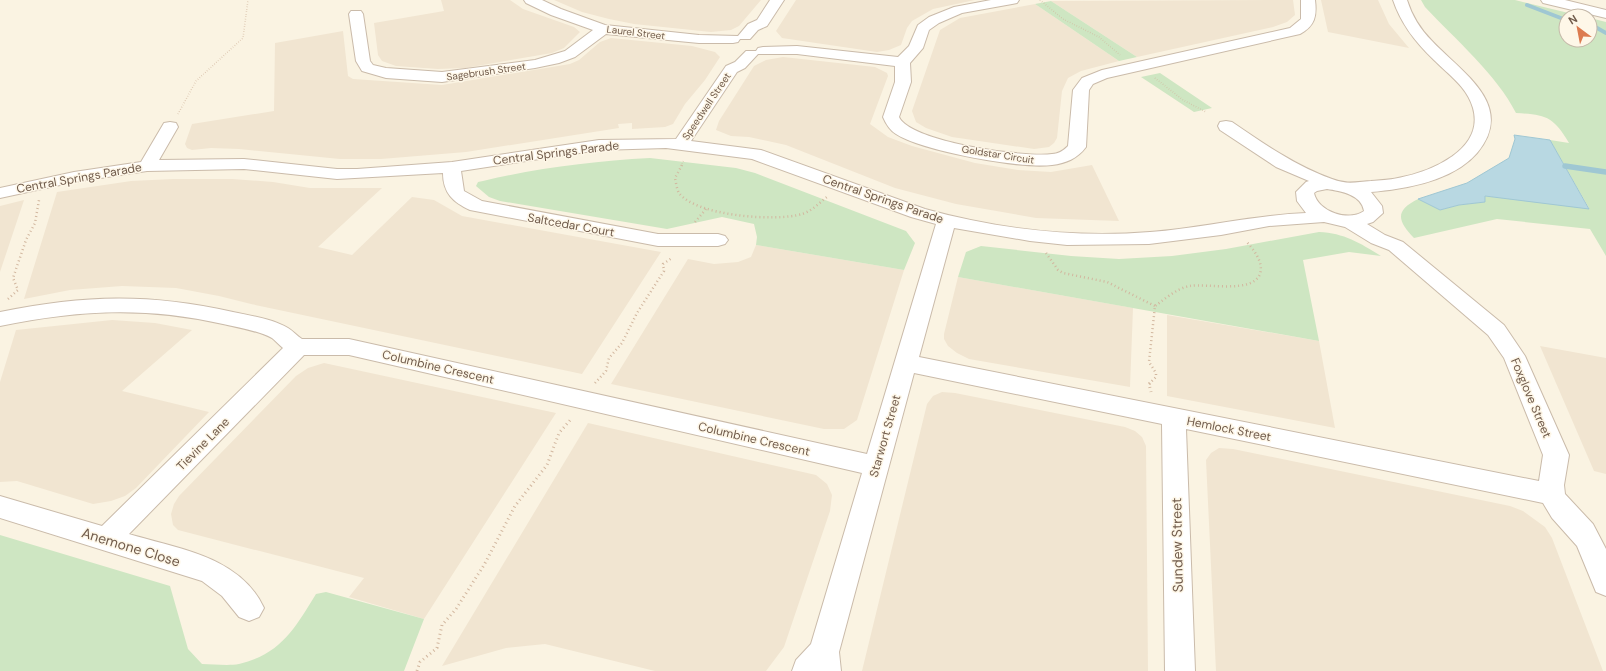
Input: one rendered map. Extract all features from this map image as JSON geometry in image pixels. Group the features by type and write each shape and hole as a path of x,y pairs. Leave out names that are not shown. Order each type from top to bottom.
{"street":[{"name":"Laurel Street","path":"531,0 556,12 603,28 734,43"},
{"path":"734,43 753,27 762,23 777,0"},
{"path":"734,43 902,62 916,48 924,28 934,20 959,10 1012,0"},
{"name":"Goldstar Circuit","path":"902,62 903,82 891,117 892,121 902,130 964,149 1013,158 1049,160 1070,154 1077,147 1080,90 1087,81 1102,75 1295,30 1309,21 1310,16 1308,0"},
{"path":"1226,126 1282,163 1327,184 1352,190 1364,186 1397,184 1443,169 1470,152 1476,144 1482,130 1483,118 1481,107 1468,83 1421,38 1403,9 1400,0"},
{"path":"1548,0 1606,14"},
{"name":"Sagebrush Street","path":"356,14 363,61 367,68 386,74 425,76 461,75 554,60 575,50 603,28"},
{"path":"761,47 763,34 762,23"},
{"path":"734,43 761,47"},
{"name":"Speedwell Street","path":"732,69 730,56 734,43"},
{"name":"Speedwell Street","path":"684,150 732,69 761,47"},
{"path":"147,166 170,127"},
{"name":"Central Springs Parade","path":"0,193 67,178 147,166 184,164 244,164 337,174 452,167 600,145 648,143 684,150 755,154 871,197 947,221 1030,235 1106,239 1149,238 1186,234 1269,220 1325,216"},
{"path":"1282,163 1288,174 1307,195 1317,211 1325,216 1351,222 1359,221 1397,184"},
{"name":"Saltcedar Court","path":"452,167 452,183 455,193 466,202 476,206 658,240 718,240"},
{"name":"Central Springs Parade","path":"1269,220 1297,203 1319,185 1327,184"},
{"name":"Foxglove Street","path":"1352,190 1360,194 1396,246 1483,318 1507,344 1556,455 1556,470 1550,486 1551,494"},
{"name":"Starwort Street","path":"819,665 947,221"},
{"name":"Foxglove Street","path":"1351,222 1378,239 1396,246"},
{"path":"2,311 41,311 82,305 139,304 194,311 267,327 282,334 287,340 298,347"},
{"name":"Columbine Crescent","path":"298,347 349,347 877,466"},
{"name":"Tievine Lane","path":"107,539 298,347"},
{"name":"Hemlock Street","path":"906,363 1551,494"},
{"name":"Sundew Street","path":"1174,418 1180,671"},
{"path":"1551,494 1560,508 1583,533 1606,583"},
{"name":"Anemone Close","path":"0,507 210,571 225,580 237,590 249,608"}],"path":[{"path":"170,127 196,81 243,38 248,0"},
{"path":"1040,0 1063,20 1099,37 1125,58"},
{"path":"1152,76 1183,100 1206,112"},
{"path":"684,150 674,182 675,187 682,198 706,209 757,217 793,217 806,213 829,195"},
{"path":"2,311 18,290 13,278 26,240 36,218 39,193"},
{"path":"694,224 706,209"},
{"path":"1155,306 1190,286 1236,285 1256,281 1260,277 1261,266 1257,256 1245,240"},
{"path":"1045,251 1052,263 1063,273 1107,282 1155,306"},
{"path":"592,387 598,378 606,371 609,358 622,343 637,313 664,271 663,264 673,257"},
{"path":"1155,306 1149,362 1156,373 1156,377 1149,384 1149,388 1155,396"},
{"path":"417,671 420,662 437,648 442,625 456,609 484,565 516,506 547,465 554,450 559,433 568,424 574,414"}],"shaded area":[{"path":"441,0 510,0 523,9 574,27 580,32 564,48 552,53 465,68 438,69 396,66 382,61 378,55 374,23 444,11"},
{"path":"554,0 761,0 739,26 731,30 711,32 634,24 609,19 582,12"},
{"path":"796,0 975,0 933,9 912,21 907,28 901,45 889,50 877,52 782,38 776,31"},
{"path":"1293,0 1295,15 1287,22 1273,27 1137,57 1051,1"},
{"path":"1321,0 1378,0 1389,24 1409,48 1328,32"},
{"path":"1035,4 1119,61 1081,71 1068,78 1062,91 1057,138 1054,143 1049,147 1034,149 952,137 926,128 916,122 912,111 940,30 960,18"},
{"path":"343,31 348,76 353,79 442,85 570,64 579,60 600,42 611,38 692,46 715,52 720,57 705,80 685,104 673,124 665,127 632,129 632,123 618,124 619,128 466,152 381,159 340,159 239,149 211,148 192,150 187,148 185,144 192,124 274,111 275,43"},
{"path":"783,57 875,67 887,73 888,76 870,124 888,137 912,146 975,163 1018,170 1051,172 1092,165 1119,221 1036,218 956,204 895,188 786,145 749,137 731,136 716,130 719,121 754,66 766,60"},
{"path":"232,179 273,182 310,188 382,188 318,247 352,255 412,197 434,200 462,216 661,252 582,374 176,288 122,286 70,290 24,299 57,192 131,181"},
{"path":"24,200 0,272 0,206"},
{"path":"756,245 904,270 857,420 844,429 824,429 611,384 688,259 714,264 738,262 751,257"},
{"path":"958,277 1133,308 1130,387 969,359 957,353 948,346 944,339 944,334"},
{"path":"1167,315 1319,341 1335,428 1167,396"},
{"path":"112,320 155,323 192,330 122,391 209,412 136,488 125,496 111,501 93,504 17,481 0,482 0,382 16,330"},
{"path":"1540,346 1606,358 1606,474 1594,471"},
{"path":"324,363 556,413 424,619 349,597 364,578 178,530 173,525 171,514 174,504 179,496 296,376 308,368"},
{"path":"942,392 955,393 1125,427 1135,431 1142,437 1146,446 1148,671 862,671 927,404 933,396"},
{"path":"588,423 816,475 827,484 832,495 830,511 784,647 766,671 655,671 545,644 506,648 442,666"},
{"path":"1219,448 1233,449 1510,506 1523,511 1545,527 1552,538 1603,671 1216,671 1206,460 1211,453"}],"green space":[{"path":"1421,0 1515,0 1558,10 1558,48 1598,48 1598,20 1606,22 1606,256 1590,229 1497,219 1414,238 1404,226 1401,217 1402,212 1410,203 1418,199 1440,210 1459,205 1484,202 1484,196 1589,208 1550,140 1569,143 1558,127 1553,122 1542,116 1516,113 1508,99 1487,71 1425,7"},
{"path":"1051,1 1137,57 1119,61 1035,4"},
{"path":"1160,73 1212,108 1194,112 1141,77"},
{"path":"650,158 736,168 755,173 906,231 915,243 904,270 756,245 757,237 754,224 722,217 667,229 500,201 489,197 476,186 478,182 545,169 587,163"},
{"path":"1319,232 1336,234 1344,237 1359,243 1381,256 1349,252 1303,260 1319,341 958,277 966,252 981,246 1071,256 1119,259 1172,256 1226,249"},
{"path":"0,535 170,586 188,649 202,664 239,664 254,660 266,654 285,638 301,618 316,594 326,592 424,619 404,671 0,671"}],"water":[{"path":"1514,135 1550,140 1589,209 1485,196 1485,202 1459,205 1440,210 1418,199 1467,183 1509,158 1515,139"}],"waterway":[{"path":"1527,5 1558,17"},
{"path":"1598,28 1606,33"},
{"path":"1565,166 1606,172"}]}
